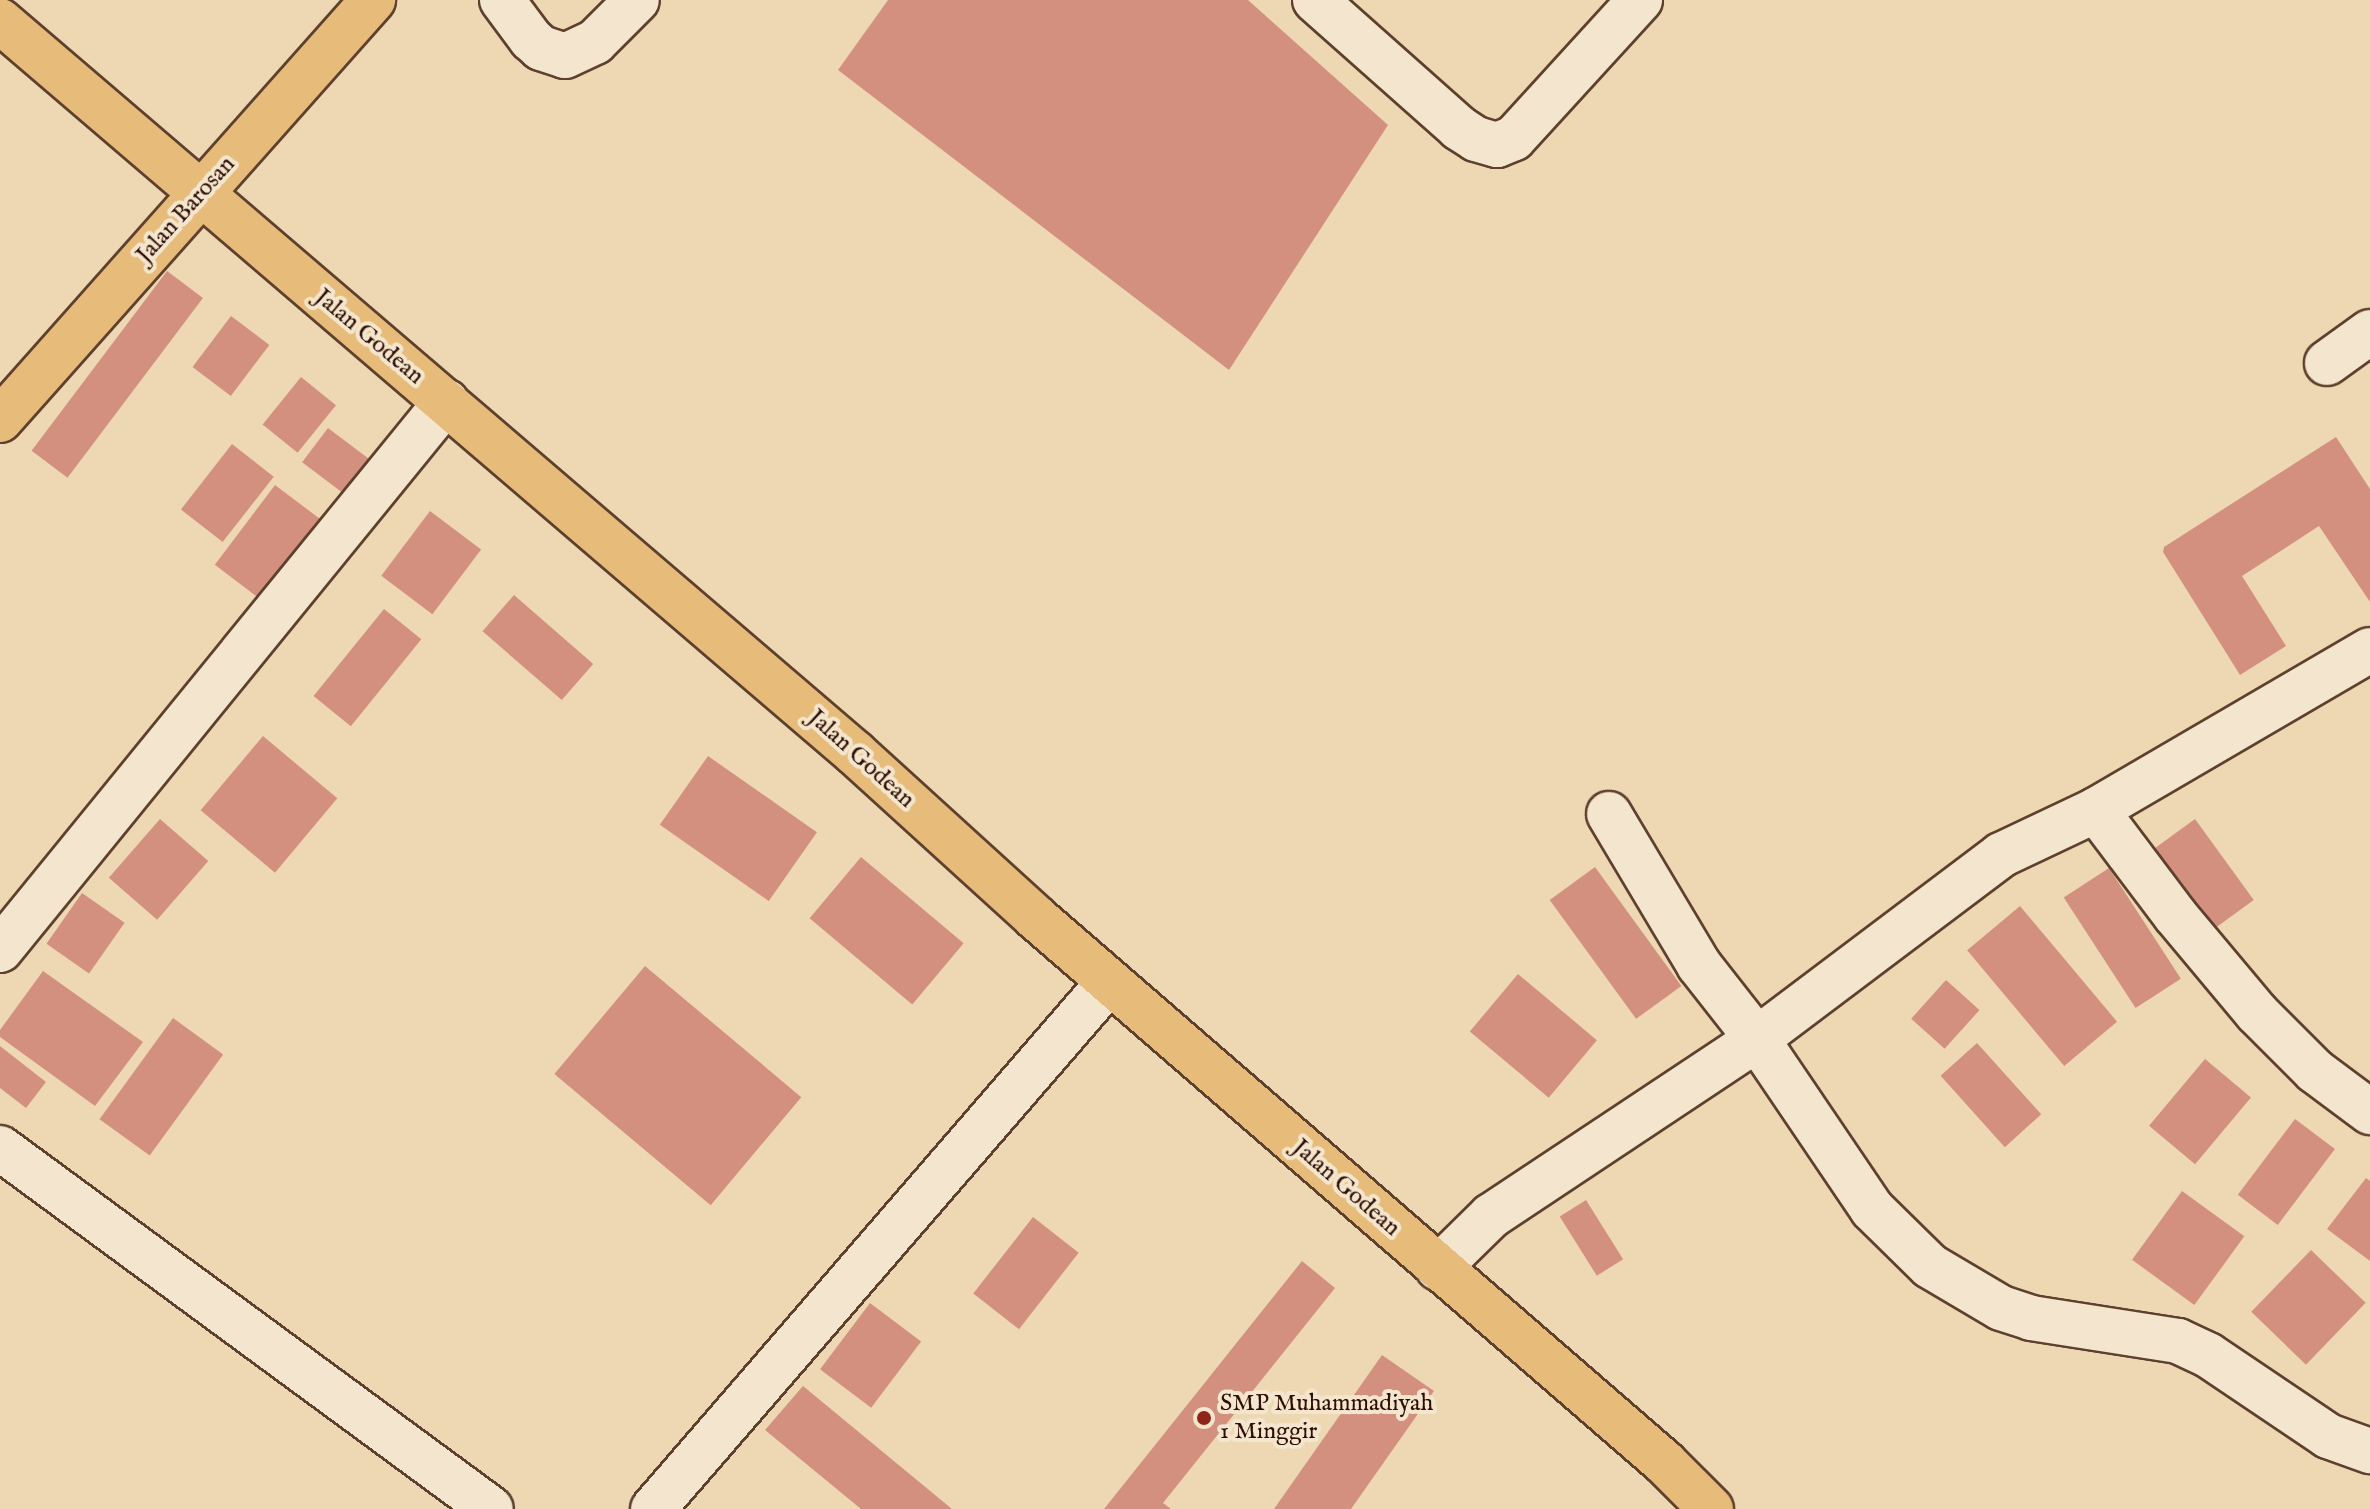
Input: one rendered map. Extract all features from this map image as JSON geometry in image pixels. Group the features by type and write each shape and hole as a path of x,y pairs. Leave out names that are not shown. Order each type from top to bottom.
{"main road":[{"name":"Jalan Barosan","path":"0,420 373,0"},
{"name":"Jalan Godean","path":"0,21 855,753 1109,982 1665,1463 1711,1509"}],"street":[{"path":"502,0 541,48 565,56 595,42 637,0"},
{"path":"1315,0 1459,128 1476,139 1497,145 1514,138 1640,0"},
{"path":"2327,363 2370,332"},
{"path":"0,950 446,402"},
{"path":"1438,1268 1491,1216 1757,1039 2001,855 2096,810 2370,650"},
{"path":"2096,810 2175,915 2257,1013 2315,1071 2370,1112"},
{"path":"1609,814 1699,965 1757,1039 1872,1209 1930,1266 2001,1308 2031,1318 2178,1341 2208,1355 2328,1436 2370,1451"},
{"path":"653,1509 1109,982"},
{"path":"0,1148 491,1509"}],"building":[{"path":"888,0 1248,0 1388,125 1229,370 838,70"},
{"path":"167,271 203,298 68,478 32,451"},
{"path":"231,316 269,345 231,396 192,367"},
{"path":"301,377 336,405 298,453 263,424"},
{"path":"328,428 385,471 359,505 302,462"},
{"path":"2336,437 2370,489 2370,602 2319,526 2242,576 2286,646 2240,675 2163,552 2164,547"},
{"path":"232,444 274,477 223,542 181,509"},
{"path":"275,485 334,530 274,609 215,565"},
{"path":"430,511 481,550 432,614 381,576"},
{"path":"514,595 593,664 562,700 483,631"},
{"path":"384,609 421,639 351,726 314,696"},
{"path":"263,736 337,798 275,873 201,810"},
{"path":"708,756 817,832 769,901 660,825"},
{"path":"160,819 208,861 157,920 109,878"},
{"path":"2195,819 2254,900 2210,932 2151,851"},
{"path":"861,857 964,943 912,1004 810,918"},
{"path":"1595,867 1681,986 1636,1019 1550,900"},
{"path":"2109,868 2181,979 2136,1008 2064,897"},
{"path":"82,893 125,923 89,974 46,944"},
{"path":"2020,906 2117,1022 2064,1066 1967,950"},
{"path":"645,966 801,1097 711,1205 554,1074"},
{"path":"43,971 143,1042 95,1106 0,1037 0,1030"},
{"path":"1518,974 1597,1040 1549,1098 1470,1031"},
{"path":"1946,980 1979,1010 1945,1049 1911,1019"},
{"path":"173,1018 223,1054 150,1156 100,1119"},
{"path":"1977,1043 2041,1114 2005,1147 1941,1076"},
{"path":"0,1046 46,1082 26,1108 0,1088"},
{"path":"2205,1059 2251,1098 2195,1164 2149,1126"},
{"path":"2295,1119 2335,1149 2278,1225 2238,1195"},
{"path":"2366,1178 2370,1181 2370,1261 2327,1229"},
{"path":"2182,1191 2244,1236 2194,1305 2132,1260"},
{"path":"1586,1200 1623,1259 1597,1276 1560,1216"},
{"path":"1033,1217 1079,1253 1019,1329 973,1293"},
{"path":"2311,1250 2366,1303 2306,1365 2251,1312"},
{"name":"SMP Muhammadiyah 1 Minggir","path":"1302,1261 1335,1288 1163,1503 1171,1509 1104,1509"},
{"path":"870,1303 921,1342 871,1408 820,1369"},
{"name":"SMP Muhammadiyah 1 Minggir","path":"1382,1355 1434,1391 1351,1509 1274,1509"},
{"path":"803,1386 952,1509 861,1509 765,1430"}],"place":[{"name":"SMP Muhammadiyah 1 Minggir","path":"1204,1418"}]}
